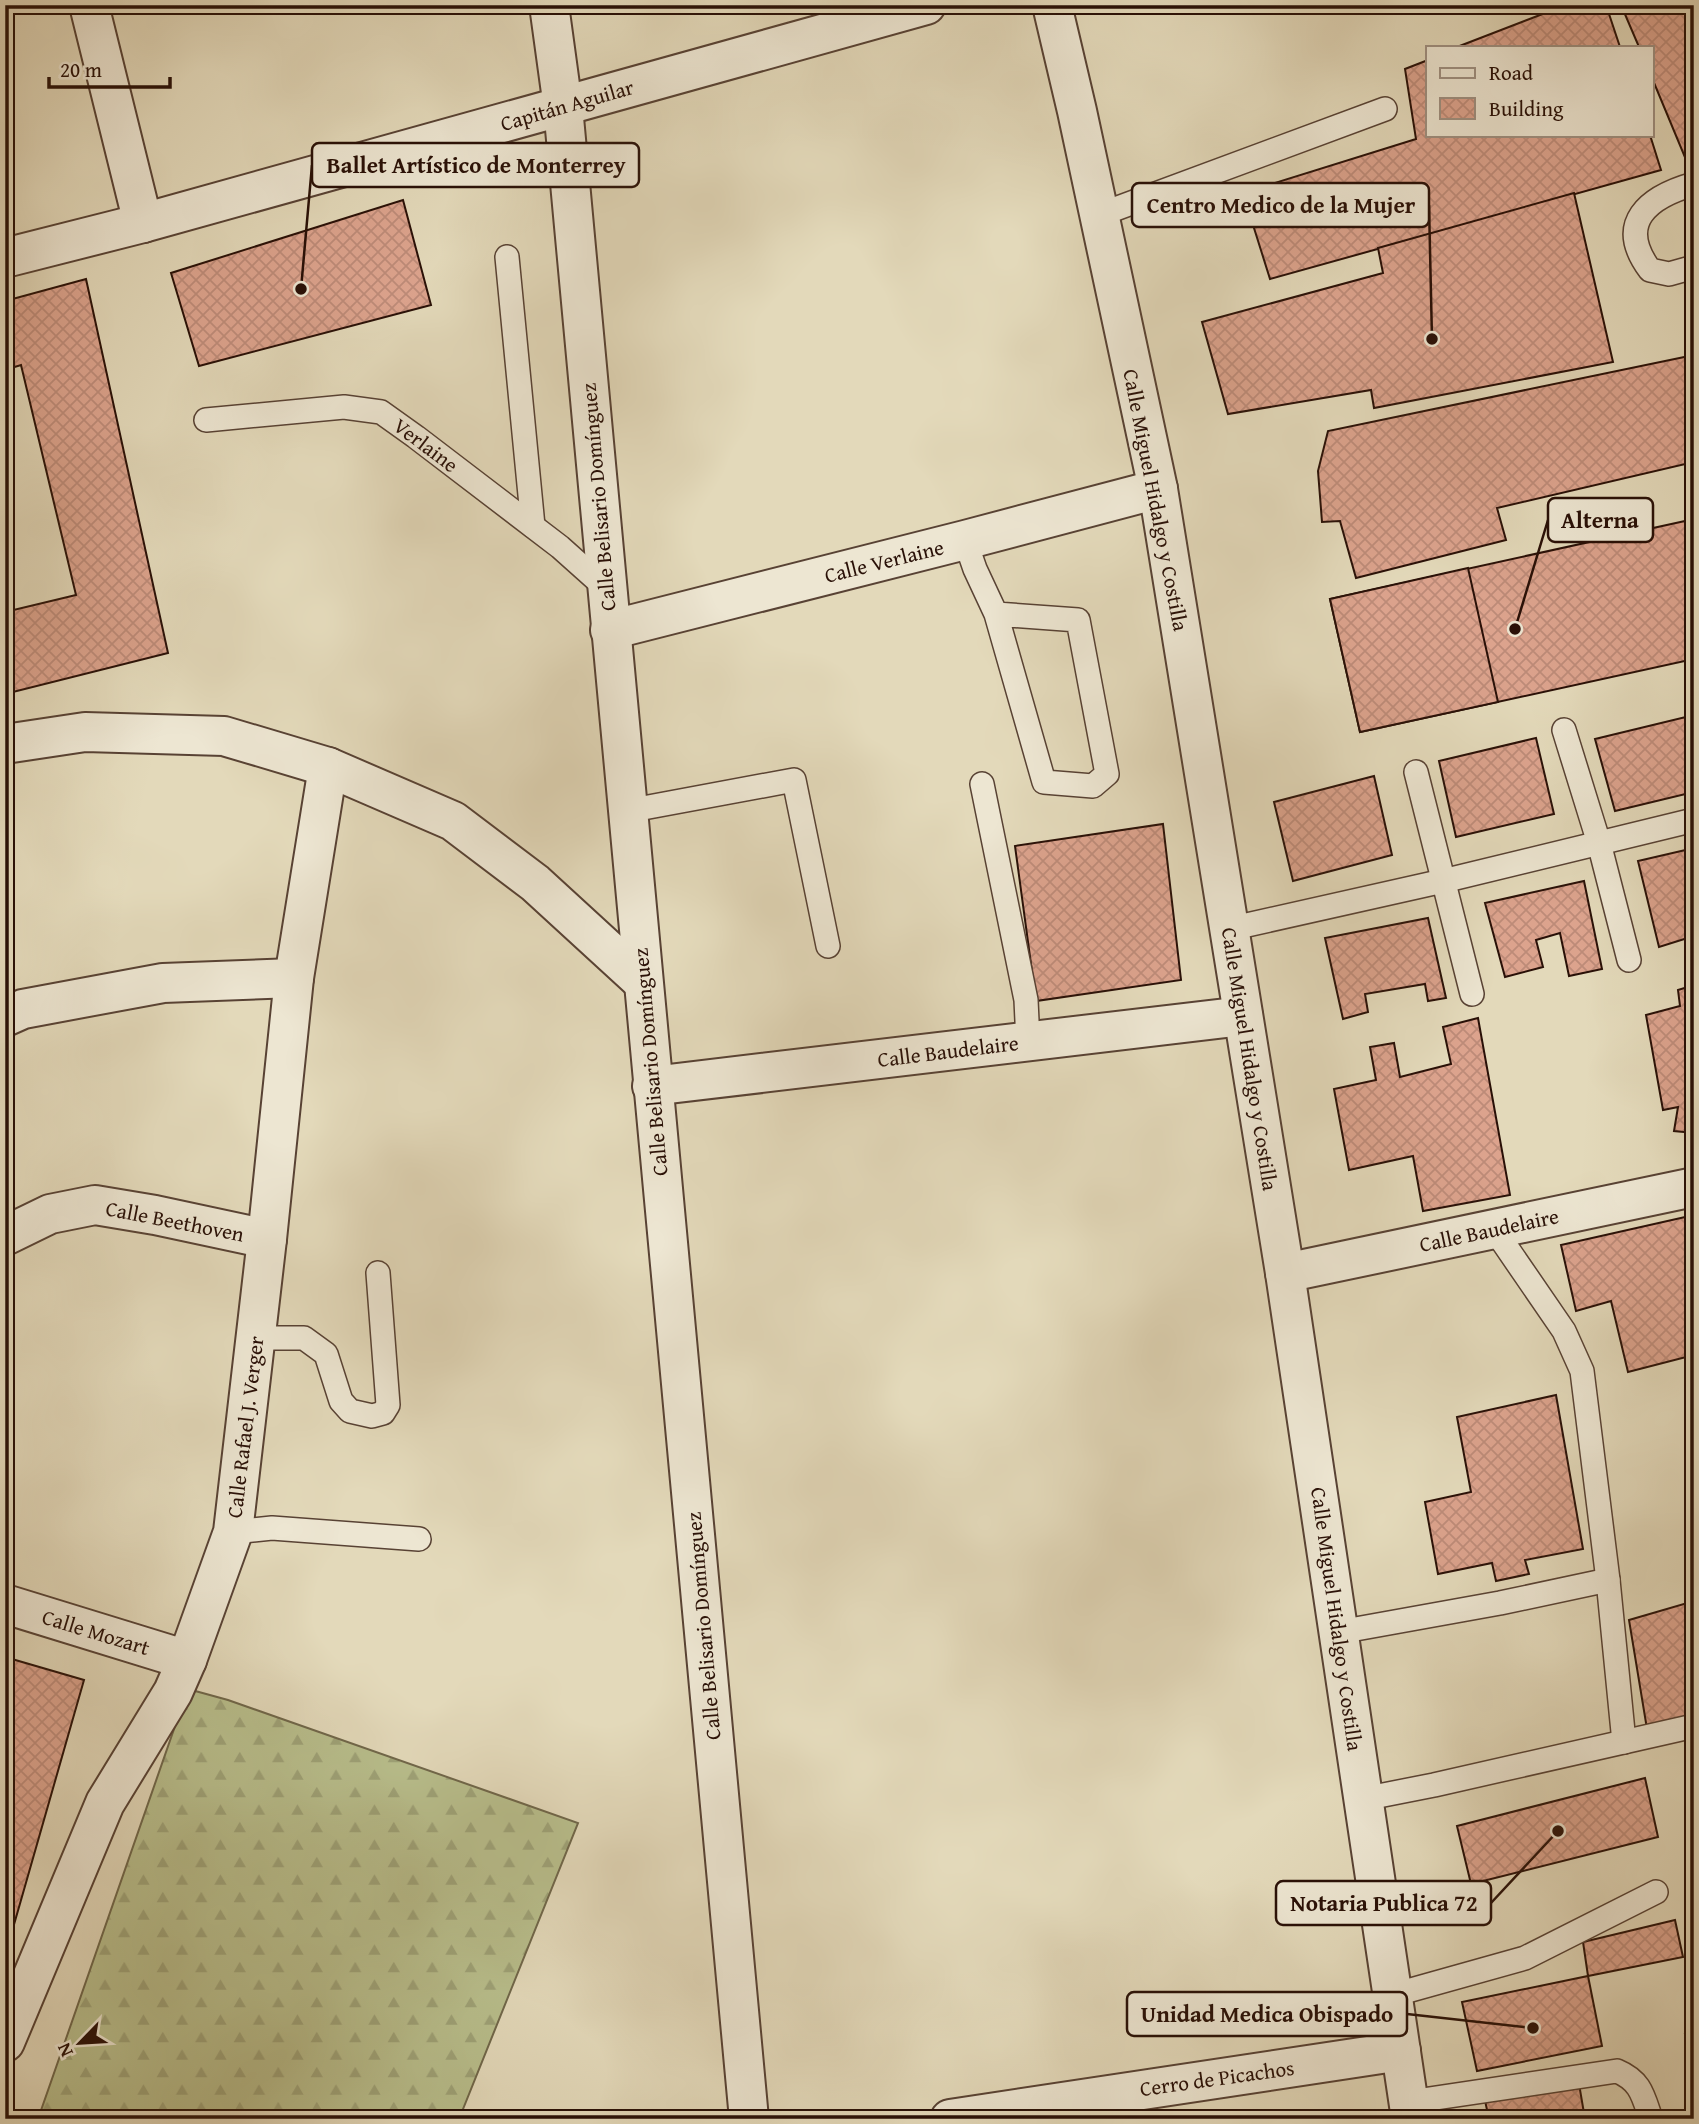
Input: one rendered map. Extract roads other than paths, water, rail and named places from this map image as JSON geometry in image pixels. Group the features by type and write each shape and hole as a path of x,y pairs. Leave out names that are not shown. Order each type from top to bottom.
{"street":[{"path":"89,5 143,223"},
{"name":"Calle Belisario Domínguez","path":"549,5 563,107 749,2119"},
{"name":"Capitán Aguilar","path":"5,258 143,223 926,5"},
{"name":"Calle Miguel Hidalgo y Costilla","path":"1052,5 1158,489 1285,1273 1410,2110"},
{"name":"Calle Verlaine","path":"610,630 1158,489"},
{"path":"5,744 85,732 224,736 328,767 453,821 535,883 643,982"},
{"name":"Calle Rafael J. Verger","path":"5,2042 105,1803 173,1692 233,1532 294,978 328,767"},
{"path":"5,1017 23,1009 163,983 294,978"},
{"name":"Calle Baudelaire","path":"652,1086 1243,1016"},
{"name":"Calle Baudelaire","path":"1285,1273 1694,1187"},
{"name":"Calle Beethoven","path":"5,1236 50,1214 95,1205 267,1239"},
{"name":"Calle Mozart","path":"5,1604 187,1660"},
{"name":"Cerro de Picachos","path":"950,2119 1044,2111 1401,2051"}],"lane":[{"path":"1099,215 1385,109"},
{"path":"1694,184 1678,189 1648,206 1637,218 1635,241 1650,270 1669,274 1694,267"},
{"path":"507,257 533,526"},
{"name":"Verlaine","path":"206,421 344,407 381,412 560,547 607,589"},
{"path":"965,540 996,614 1044,782 1093,786 1107,774 1077,620 996,614"},
{"path":"1564,730 1599,843 1629,960"},
{"path":"1416,772 1472,994"},
{"path":"627,811 794,780 828,946"},
{"path":"982,784 1026,1000 1028,1042"},
{"path":"1229,929 1443,881 1694,820"},
{"path":"1494,1229 1564,1331 1582,1371 1608,1580 1624,1742"},
{"path":"256,1338 304,1338 326,1354 341,1401 349,1411 372,1416 383,1413 388,1405 378,1273"},
{"path":"233,1532 272,1528 419,1539"},
{"path":"1339,1632 1608,1580"},
{"path":"1363,1799 1460,1780 1694,1726"},
{"path":"1393,1995 1525,1958 1656,1892"},
{"path":"1410,2110 1617,2071 1631,2077 1640,2089 1651,2119"}],"place":[{"name":"Ballet Artístico de Monterrey","path":"301,289"},
{"name":"Centro Medico de la Mujer","path":"1432,339"},
{"name":"Alterna","path":"1515,629"},
{"name":"Notaria Publica 72","path":"1558,1831"},
{"name":"Unidad Medica Obispado","path":"1533,2028"}]}
